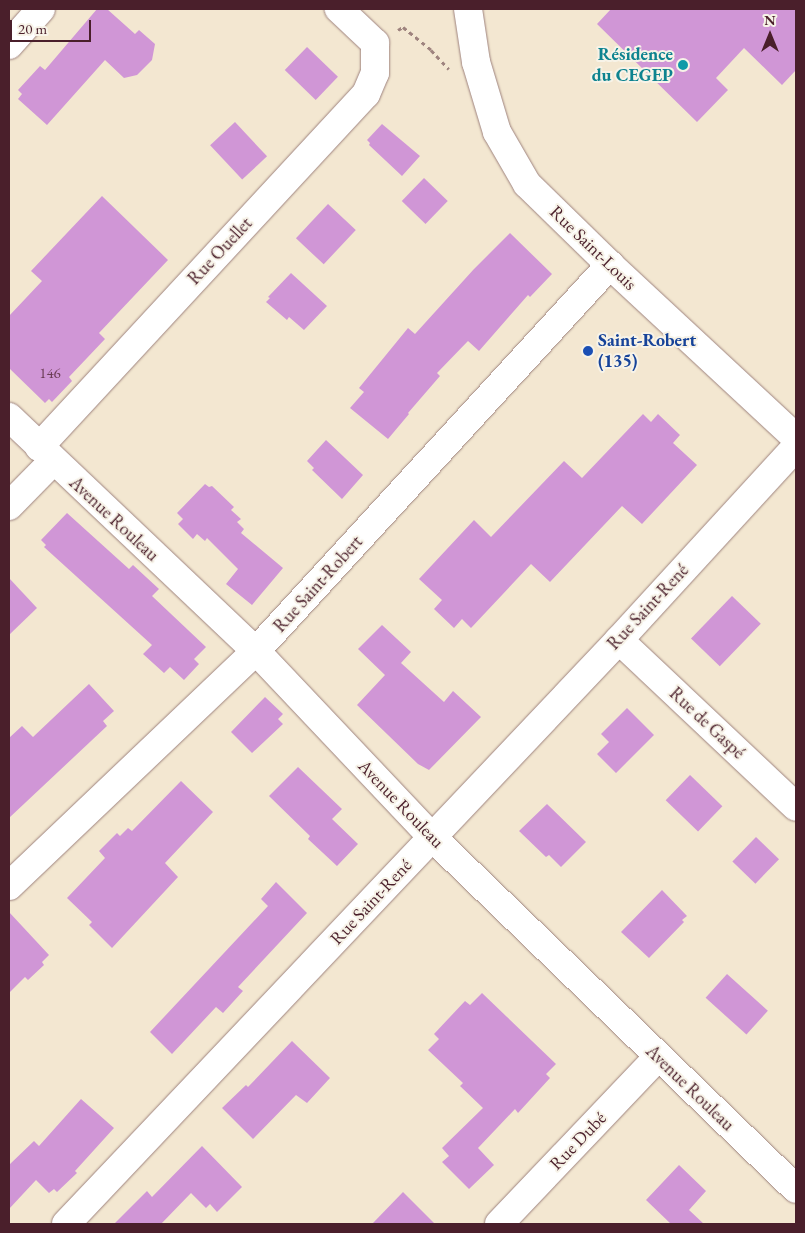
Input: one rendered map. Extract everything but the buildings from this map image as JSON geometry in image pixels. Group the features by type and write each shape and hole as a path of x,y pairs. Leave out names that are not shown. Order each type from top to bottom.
{"street":[{"path":"9,45 41,9"},
{"path":"340,9 375,43"},
{"name":"Rue Saint-Louis","path":"468,9 476,62 498,132 528,184 610,265 796,438"},
{"name":"Rue Ouellet","path":"9,506 46,454 366,94 375,73 375,43"},
{"name":"Rue Saint-Robert","path":"9,886 256,651 610,265"},
{"name":"Avenue Rouleau","path":"9,417 256,651 432,838 796,1189"},
{"name":"Rue Saint-René","path":"66,1224 619,640 796,447"},
{"name":"Rue de Gaspé","path":"619,640 796,807"},
{"name":"Rue Dubé","path":"499,1224 658,1057"}],"path":[{"path":"375,43 403,27 431,50 451,71 476,62"}],"place":[{"name":"Résidence du CEGEP","path":"683,65"},
{"name":"Saint-Robert (135)","path":"588,351"}]}
